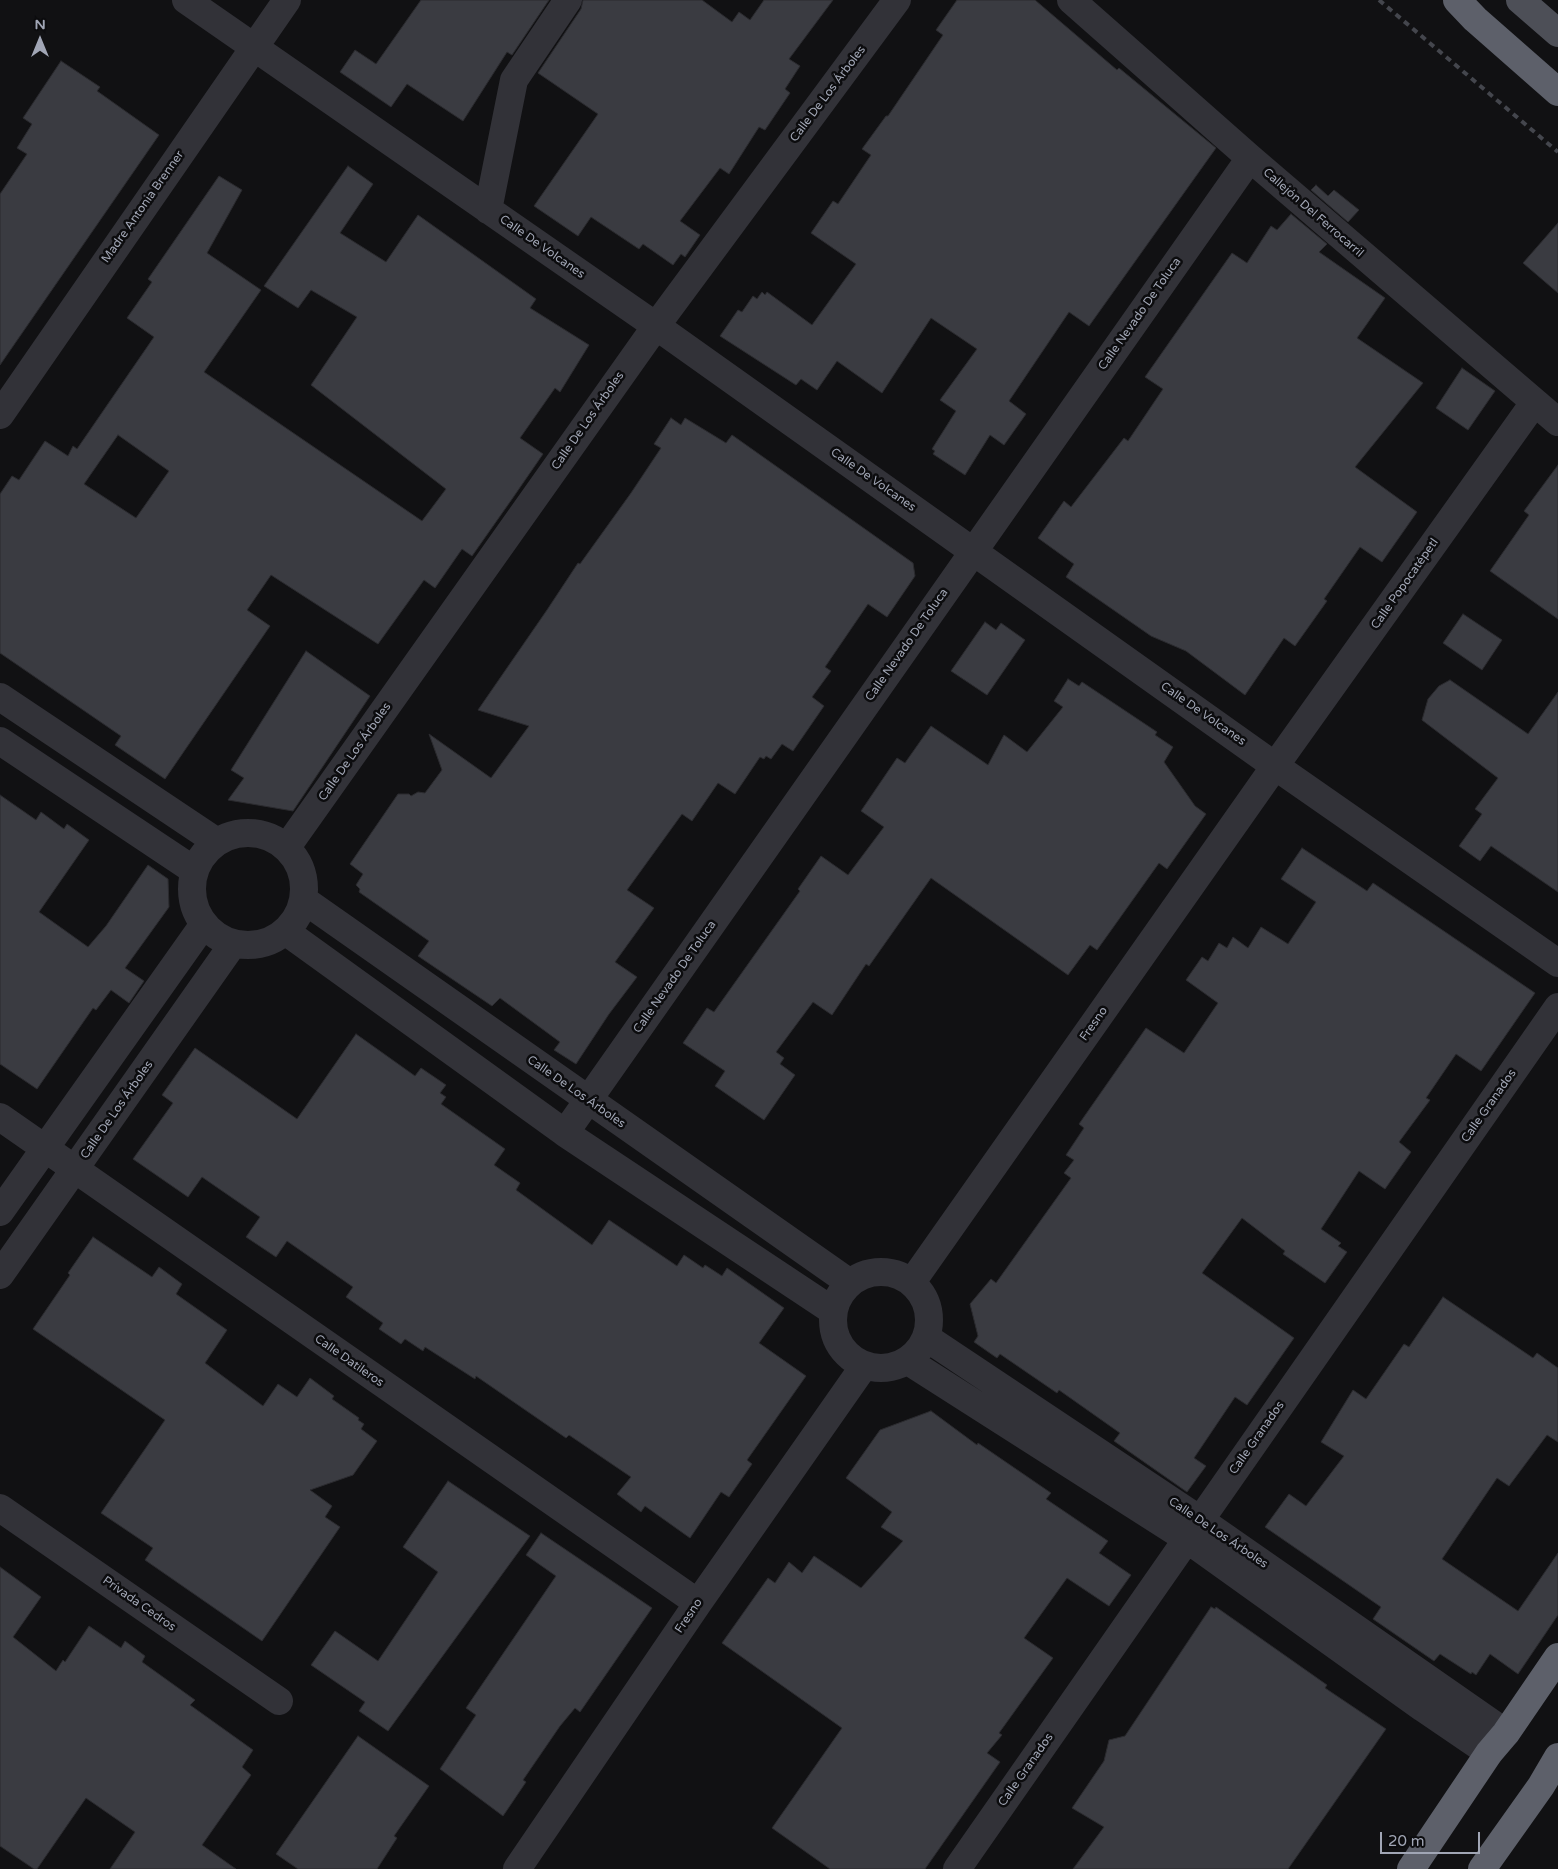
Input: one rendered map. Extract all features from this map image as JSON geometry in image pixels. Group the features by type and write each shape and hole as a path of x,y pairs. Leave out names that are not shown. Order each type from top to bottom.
{"highway":[{"path":"1457,0 1476,20 1558,92"},
{"path":"1411,1869 1558,1656"},
{"path":"1482,1869 1558,1757"}],"main road":[{"path":"1520,0 1558,33"}],"street":[{"name":"Calle De Volcanes","path":"186,0 656,326 1276,766 1558,963"},
{"name":"Madre Antonia Brenner","path":"0,415 287,0"},
{"path":"488,210 514,80 568,0"},
{"name":"Calle De Los Árboles","path":"287,847 656,326 898,0"},
{"name":"Callejón Del Ferrocarril","path":"1071,0 1250,158 1558,422"},
{"name":"Calle Nevado De Toluca","path":"565,1133 1250,158"},
{"name":"Calle Popocatépetl","path":"1276,766 1534,403"},
{"path":"0,697 217,842"},
{"path":"0,741 195,871"},
{"name":"Fresno","path":"912,1282 1276,766"},
{"path":"253,832 271,837 287,847 298,862 304,880 304,900 297,918 285,931 270,940 252,945 234,944 218,936 204,924 195,908 192,889 195,871 203,855 217,842 234,834 253,832"},
{"name":"Calle De Los Árboles","path":"304,900 850,1283"},
{"path":"0,1212 204,924"},
{"path":"285,931 565,1133 833,1311"},
{"name":"Calle De Los Árboles","path":"0,1275 234,944"},
{"name":"Calle Granados","path":"957,1869 1558,1007"},
{"name":"Calle Datileros","path":"0,1117 698,1603"},
{"path":"882,1271 898,1274 912,1282 922,1293 928,1307 930,1323 927,1338 920,1351 908,1361 894,1367 879,1369 864,1366 849,1357 838,1344 833,1328 833,1311 840,1296 850,1283 865,1274 882,1271"},
{"name":"Calle De Los Árboles","path":"927,1338 1193,1530 1497,1743"},
{"name":"Calle De Los Árboles","path":"908,1361 1193,1530"},
{"name":"Fresno","path":"517,1869 698,1603 864,1366"},
{"name":"Privada Cedros","path":"0,1508 279,1701"}],"building":[{"path":"421,0 549,0 512,55 507,52 463,121 407,84 391,107 340,72 355,50 376,64"},
{"path":"583,0 702,0 732,22 739,12 750,20 764,0 833,0 789,59 800,66 785,89 790,93 765,130 759,127 729,174 720,168 680,221 700,235 685,257 681,254 673,265 643,244 639,249 591,217 578,236 534,206 598,114 538,73 581,9"},
{"path":"957,0 1035,0 1117,70 1119,68 1216,148 1089,326 1069,312 1009,401 1026,414 1004,445 990,435 965,475 933,454 935,451 932,449 956,411 940,400 977,349 931,318 882,393 837,361 817,390 801,379 796,385 720,336 738,310 742,312 753,296 757,299 762,292 765,295 767,292 812,325 856,264 811,233 833,201 838,204 871,155 862,149 886,116 888,116 943,35 936,30"},
{"path":"61,61 100,87 97,91 159,135 0,365 0,194 27,154 17,148 32,124 23,118"},
{"path":"348,166 373,184 340,233 386,262 418,215 536,299 530,308 589,345 560,392 555,388 520,438 543,454 472,556 462,549 435,588 424,580 378,644 271,575 247,610 270,626 165,779 115,745 121,736 0,653 0,494 12,476 19,480 45,441 68,456 73,446 77,449 154,337 127,318 152,282 148,279 219,176 242,190 207,253 261,290 204,372 422,521 446,489 311,385 357,317 311,290 298,308 264,286","holes":["118,435 169,471 136,518 84,484"]},
{"path":"1316,185 1328,196 1334,190 1359,210 1348,222 1311,190"},
{"path":"1291,214 1327,244 1319,252 1385,298 1357,338 1423,383 1355,467 1417,512 1382,562 1360,547 1324,599 1327,601 1295,646 1284,638 1245,695 1186,651 1151,636 1066,577 1074,564 1038,538 1064,501 1071,507 1124,438 1128,441 1163,389 1145,377 1232,253 1247,263 1271,226 1277,230"},
{"path":"1558,223 1558,293 1523,263"},
{"path":"1462,368 1495,391 1468,430 1436,408"},
{"path":"671,418 681,425 685,418 726,443 732,435 913,563 915,576 887,617 868,604 825,667 831,671 812,697 824,706 793,751 782,744 771,759 766,756 764,759 760,757 735,794 718,783 692,821 682,814 627,890 654,908 615,962 637,977 609,1014 576,1064 554,1050 560,1042 500,998 492,1006 418,956 429,941 359,892 360,889 356,885 363,874 350,864 398,794 409,794 411,796 418,792 425,793 442,770 429,734 491,778 529,726 478,710 578,563 580,564 661,448 654,444"},
{"path":"1558,465 1558,619 1490,571 1529,515 1524,511"},
{"path":"1463,614 1502,640 1482,670 1443,643"},
{"path":"985,622 996,630 1001,623 1025,640 987,695 951,671"},
{"path":"306,651 370,696 293,811 228,800 244,778 231,770"},
{"path":"1068,679 1079,686 1082,682 1157,732 1155,735 1173,747 1164,762 1195,806 1206,814 1167,869 1159,863 1097,950 1090,945 1068,975 931,878 869,966 866,964 832,1015 813,1002 776,1052 784,1058 780,1064 795,1075 764,1120 715,1086 725,1071 683,1043 707,1008 714,1012 800,891 798,889 821,856 848,875 884,827 861,811 897,758 905,763 931,726 988,765 1004,735 1027,752 1063,707 1054,701"},
{"path":"1450,680 1528,734 1558,692 1558,892 1491,846 1480,861 1459,846 1482,814 1475,809 1498,778 1422,720 1428,699 1439,686"},
{"path":"0,795 36,820 41,812 64,829 67,824 89,840 39,912 88,947 106,926 148,865 168,879 169,907 125,968 144,981 129,1003 111,990 96,1010 93,1008 37,1089 0,1064"},
{"path":"1302,848 1367,891 1373,883 1535,993 1481,1071 1456,1054 1426,1098 1430,1100 1399,1142 1411,1152 1385,1189 1359,1171 1321,1229 1341,1243 1338,1246 1347,1252 1325,1283 1283,1254 1285,1251 1242,1218 1202,1273 1294,1338 1247,1405 1235,1397 1194,1458 1206,1466 1187,1492 1114,1441 1120,1433 1059,1390 1057,1393 1000,1354 997,1358 974,1342 978,1336 970,1304 991,1279 996,1283 1071,1178 1064,1173 1074,1160 1066,1155 1084,1128 1079,1124 1146,1028 1184,1053 1218,1003 1186,980 1202,957 1208,961 1219,943 1227,948 1233,937 1248,948 1261,927 1288,944 1316,902 1281,879"},
{"path":"356,1034 415,1076 421,1068 446,1085 440,1093 446,1097 441,1104 505,1149 494,1165 520,1183 516,1190 592,1245 609,1220 677,1266 684,1255 703,1268 705,1265 722,1276 727,1268 784,1308 759,1343 806,1376 747,1460 752,1464 729,1497 721,1492 690,1538 645,1506 641,1512 617,1494 631,1477 569,1435 566,1438 476,1376 475,1379 425,1347 423,1351 405,1339 401,1344 379,1329 383,1323 346,1297 353,1287 287,1241 276,1257 246,1237 260,1217 202,1177 188,1197 133,1159 173,1103 162,1095 195,1048 297,1119"},
{"path":"93,1237 152,1277 159,1267 182,1284 176,1294 227,1330 205,1363 263,1406 278,1384 297,1397 310,1378 334,1396 332,1399 359,1418 358,1420 364,1424 361,1429 377,1441 353,1475 310,1490 332,1506 325,1517 340,1527 262,1641 145,1560 153,1548 101,1513 165,1420 33,1329"},
{"path":"1443,1297 1533,1358 1537,1353 1558,1368 1558,1442 1547,1435 1509,1486 1497,1478 1442,1559 1518,1611 1558,1553 1558,1615 1518,1674 1490,1654 1476,1675 1472,1672 1471,1674 1440,1654 1434,1661 1373,1619 1381,1607 1265,1527 1289,1494 1306,1506 1344,1456 1321,1442 1353,1390 1366,1399 1404,1344 1409,1347"},
{"path":"931,1411 977,1445 978,1443 1051,1493 1046,1499 1108,1541 1099,1553 1131,1575 1109,1606 1067,1578 1024,1638 1053,1658 999,1733 1002,1735 987,1753 1000,1762 925,1869 830,1869 772,1828 842,1728 722,1643 768,1578 775,1583 789,1562 802,1573 814,1556 861,1588 903,1541 881,1527 892,1512 846,1478 880,1430"},
{"path":"448,1481 530,1536 388,1731 359,1711 365,1702 311,1665 335,1631 378,1661 438,1572 403,1547"},
{"path":"541,1533 652,1608 580,1712 575,1708 560,1726 523,1780 526,1782 503,1816 440,1769 476,1715 466,1708 556,1576 526,1555"},
{"path":"0,1567 41,1597 13,1637 56,1671 63,1660 65,1662 89,1626 121,1648 125,1641 145,1656 142,1662 195,1700 190,1705 253,1750 242,1767 251,1775 202,1845 236,1869 110,1869 135,1832 86,1798 37,1869 34,1869 0,1846"},
{"path":"1211,1607 1215,1609 1216,1607 1327,1685 1325,1688 1386,1729 1288,1869 1073,1869 1104,1827 1072,1808 1104,1761 1109,1740 1125,1736"},
{"path":"358,1736 429,1786 394,1836 397,1838 377,1869 298,1869 276,1854"}],"railway":[{"path":"1379,0 1558,152"}]}
